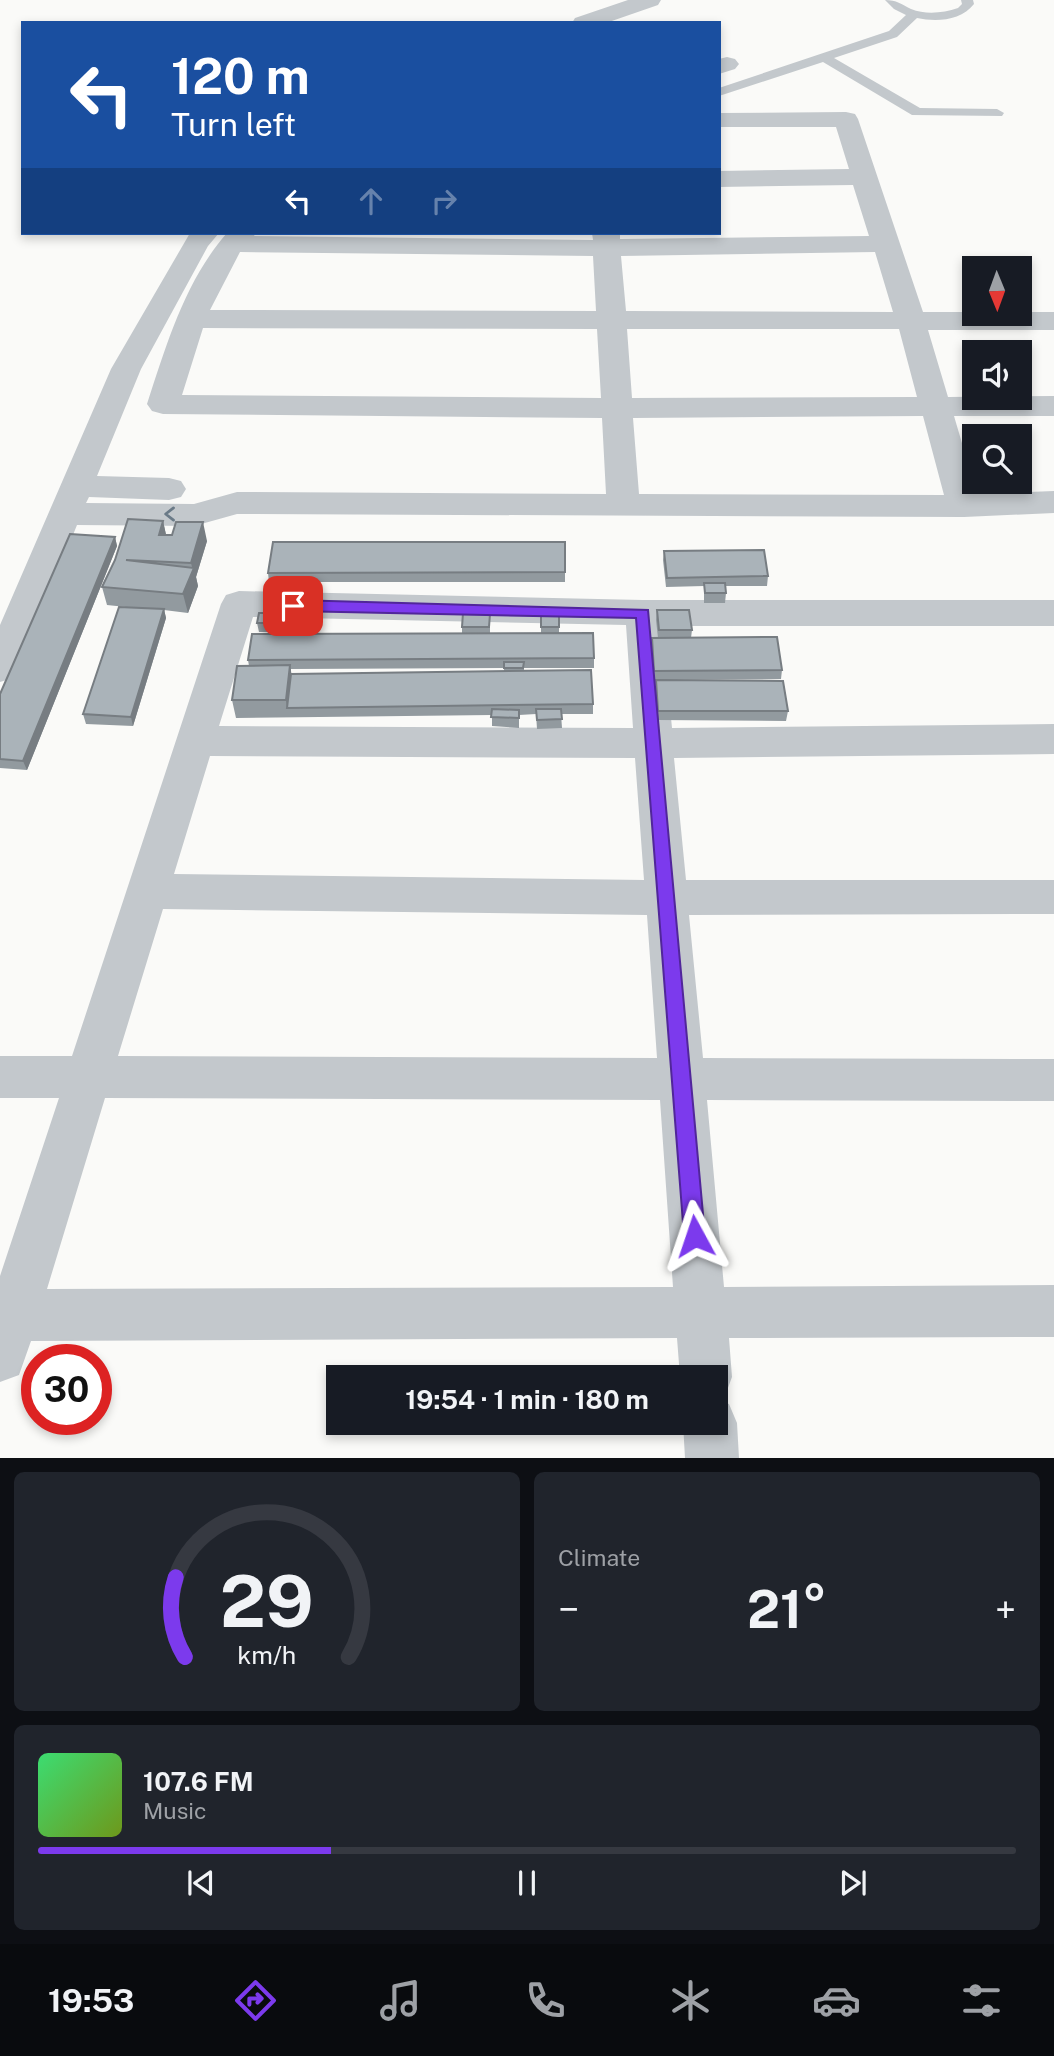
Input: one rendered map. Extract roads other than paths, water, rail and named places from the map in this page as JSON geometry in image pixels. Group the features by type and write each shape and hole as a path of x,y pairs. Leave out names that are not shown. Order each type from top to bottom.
{"street":[{"path":"589,21 649,0"},
{"path":"721,120 846,118 911,321 964,506"},
{"path":"721,178 864,177"},
{"path":"0,668 126,369 197,242 226,236 887,244"},
{"path":"226,236 190,319 163,404 617,408 1054,406"},
{"path":"606,240 622,504"},
{"path":"190,319 1054,321"},
{"path":"71,500 194,514 237,503 964,506 1054,502"},
{"path":"1054,613 643,613 239,604 6,1335 701,1314 1054,1311"},
{"path":"643,613 705,1365"},
{"path":"195,741 654,743 1054,739"},
{"path":"148,891 667,898 1054,897"},
{"path":"0,1077 1054,1080"},
{"path":"711,1435 712,1458"}],"lane":[{"path":"891,0 897,7 914,14 949,16 962,11 968,4 967,0"},
{"path":"721,91 893,34 914,14"},
{"path":"824,57 917,113 997,113"}]}
